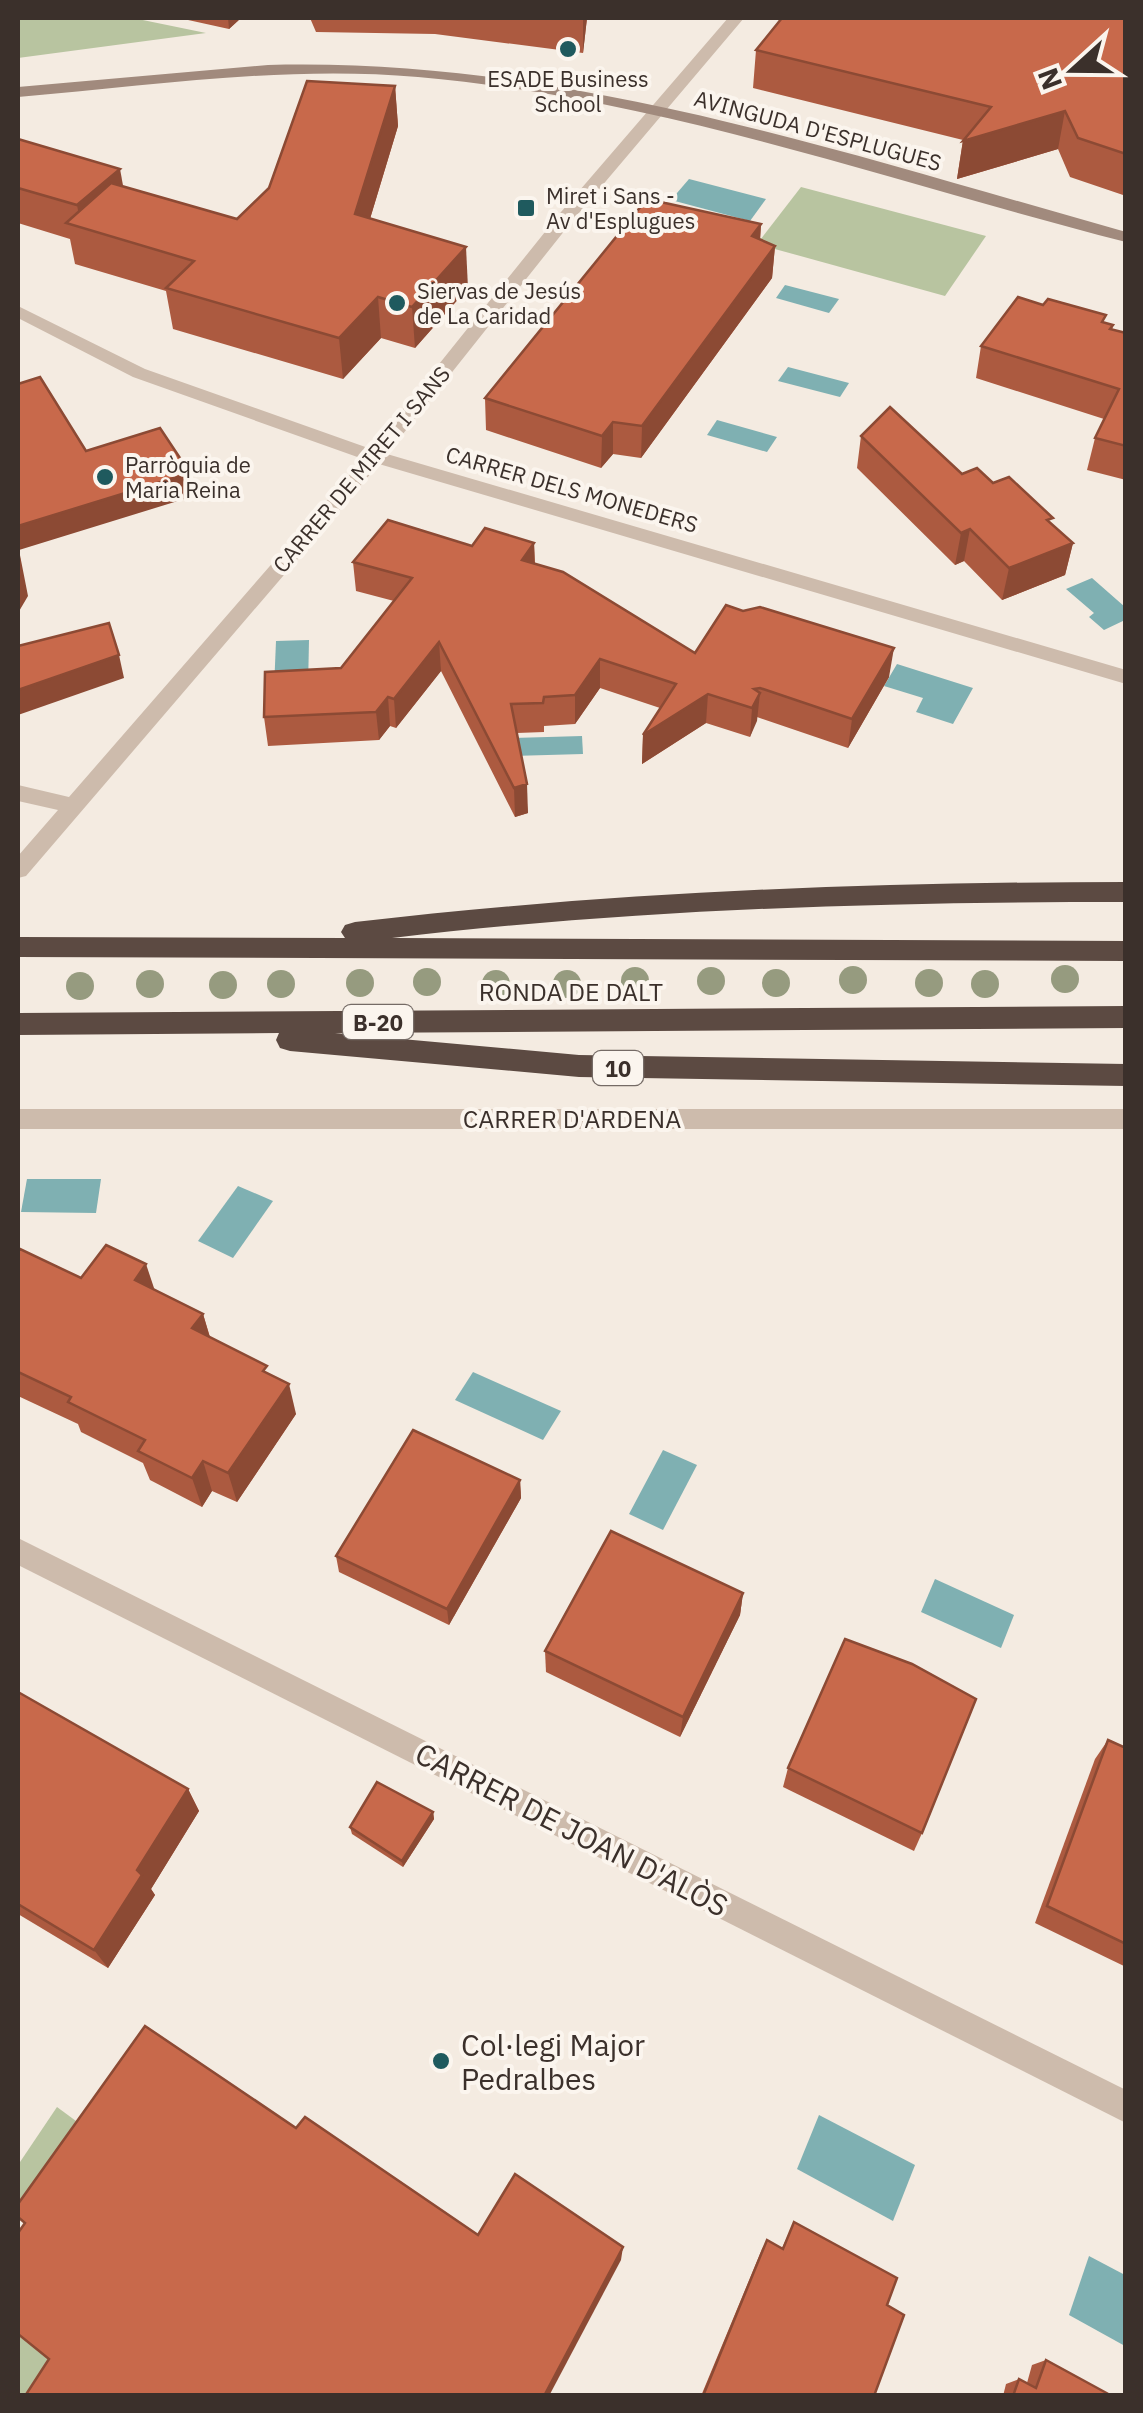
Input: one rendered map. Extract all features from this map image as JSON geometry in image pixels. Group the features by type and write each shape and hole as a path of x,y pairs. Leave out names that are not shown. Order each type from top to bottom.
{"highway":[{"path":"242,947 598,906 928,891 1126,892"},
{"name":"RONDA DE DALT","path":"18,947 1126,951"},
{"name":"RONDA DE DALT","path":"18,1024 1126,1018"},
{"name":"10","path":"113,1024 579,1066 1126,1074"}],"street":[{"name":"CARRER DE MIRET I SANS","path":"18,870 375,457 657,109 736,18"},
{"name":"AVINGUDA D'ESPLUGUES","path":"18,92 190,74 352,69 538,86 657,109 1126,237"},
{"name":"CARRER DELS MONEDERS","path":"18,312 139,374 375,457 1126,677"},
{"path":"18,793 72,805"},
{"name":"CARRER D'ARDENA","path":"18,1119 1126,1120"},
{"name":"CARRER DE JOAN D'ALÒS","path":"18,1552 1126,2107"}],"green space":[{"path":"18,18 133,18 206,33 18,58"},
{"path":"801,187 986,236 945,296 757,244"},
{"path":"57,2107 76,2121 18,2206 18,2165"},
{"path":"18,2327 70,2367 51,2395 18,2395"}],"water":[{"path":"689,179 766,199 750,221 671,200"},
{"path":"785,285 839,299 829,313 776,298"},
{"path":"788,367 849,383 840,397 778,381"},
{"path":"717,420 777,437 767,452 707,435"},
{"path":"1092,578 1125,607 1125,620 1104,630 1089,617 1094,613 1066,589"},
{"path":"309,640 308,688 274,689 276,641"},
{"path":"897,664 973,688 953,724 916,712 923,698 884,686"},
{"path":"582,736 583,754 512,756 513,738"},
{"path":"27,1179 101,1179 96,1213 21,1212"},
{"path":"238,1186 273,1201 233,1258 198,1241"},
{"path":"473,1372 561,1411 543,1440 455,1400"},
{"path":"663,1450 697,1465 663,1530 629,1514"},
{"path":"935,1579 1014,1615 1001,1648 921,1612"},
{"path":"819,2115 915,2165 893,2221 797,2169"},
{"path":"1089,2256 1125,2275 1125,2346 1069,2315"}],"building":[{"path":"782,18 1126,18 1126,154 1078,138 1065,111 963,141 991,107 756,50"},
{"path":"307,81 395,86 355,214 466,247 412,307 378,297 339,338 166,288 194,261 66,223 111,183 237,219 269,188"},
{"path":"18,139 120,169 77,205 18,188"},
{"path":"647,199 761,224 752,236 775,246 642,426 613,422 602,436 485,398"},
{"path":"1018,297 1043,305 1048,299 1106,315 1102,322 1113,325 1110,329 1126,333 1126,446 1095,438 1119,389 981,346"},
{"name":"Parròquia de Maria Reina","path":"40,377 86,451 160,428 190,473 18,526 18,384"},
{"path":"890,407 962,474 977,468 993,483 1009,477 1053,518 1047,520 1073,543 1009,568 970,529 961,533 861,436"},
{"path":"388,520 472,546 485,528 534,543 522,560 563,572 695,653 726,605 743,611 760,607 894,648 852,719 760,688 754,689 760,693 752,708 708,694 643,735 676,684 600,659 575,695 544,697 543,703 511,704 527,784 514,788 439,642 394,699 388,697 376,712 264,717 265,672 341,668 412,578 353,562"},
{"path":"109,623 119,655 18,690 18,646"},
{"path":"106,1245 146,1264 135,1280 203,1314 192,1328 267,1366 263,1371 289,1384 228,1473 203,1461 192,1478 138,1451 145,1440 18,1372 18,1248 81,1278"},
{"path":"413,1430 520,1480 447,1609 336,1556"},
{"path":"611,1531 743,1593 683,1717 545,1651"},
{"path":"845,1639 912,1664 976,1699 922,1833 788,1768"},
{"path":"18,1692 188,1789 137,1870 142,1875 94,1950 18,1904"},
{"path":"1108,1740 1126,1748 1126,1944 1047,1906"},
{"path":"377,1782 433,1812 402,1861 350,1827"},
{"path":"145,2026 296,2128 305,2117 478,2235 515,2174 623,2247 544,2396 25,2396 49,2359 18,2334 18,2233 25,2223 18,2217 18,2204"},
{"path":"794,2222 897,2278 887,2305 904,2315 874,2396 703,2396 767,2240 783,2249"},
{"path":"1046,2360 1112,2396 1013,2396 1019,2379 1036,2388"}],"place":[{"name":"ESADE Business School","path":"568,49"},
{"name":"Miret i Sans - Av d'Esplugues","path":"526,208"},
{"name":"Siervas de Jesús de La Caridad","path":"397,303"},
{"name":"Parròquia de Maria Reina","path":"105,477"},
{"name":"Col·legi Major Pedralbes","path":"441,2061"}]}
